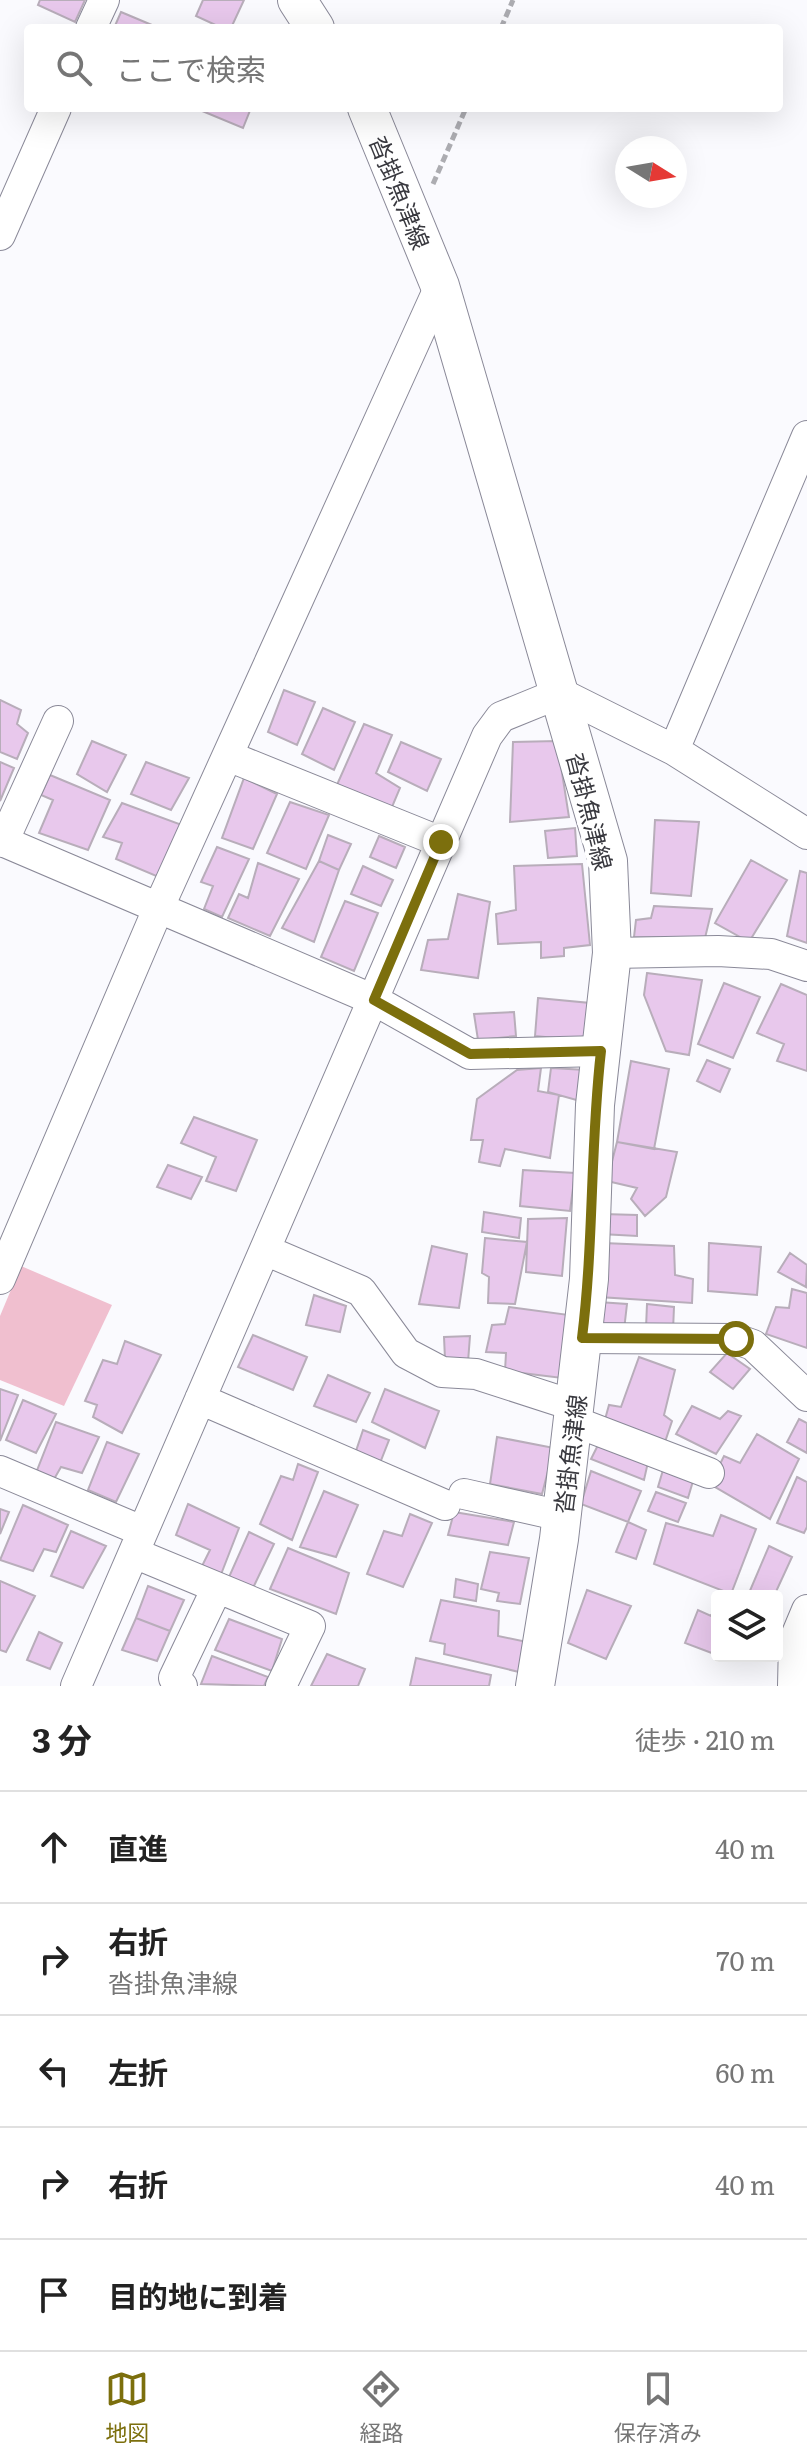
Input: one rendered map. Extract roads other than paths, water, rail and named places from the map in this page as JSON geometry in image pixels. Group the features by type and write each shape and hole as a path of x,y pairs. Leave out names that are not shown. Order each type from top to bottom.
{"main road":[{"path":"297,0 312,24"},
{"name":"沓掛魚津線","path":"369,112 440,286 608,861 612,953 595,1105 589,1279 562,1516 535,1686"}],"street":[{"path":"93,24 104,0"},
{"path":"0,235 54,112"},
{"path":"0,1279 158,909 440,286"},
{"path":"674,750 807,436"},
{"path":"76,1686 487,736 501,717 560,693 674,750 807,834"},
{"path":"58,721 1,841 374,1000 470,1054 601,1051"},
{"path":"228,756 441,842"},
{"path":"612,953 718,951 771,954 807,966"},
{"path":"265,1250 361,1291 406,1353 442,1372 476,1374 709,1473"},
{"path":"582,1338 736,1339 753,1345 807,1396"},
{"path":"200,1399 454,1500 562,1516"},
{"path":"0,1471 138,1542 217,1588 310,1626 281,1686"},
{"path":"182,1686 174,1678 217,1588"},
{"path":"793,1686 794,1641 807,1610"}]}
